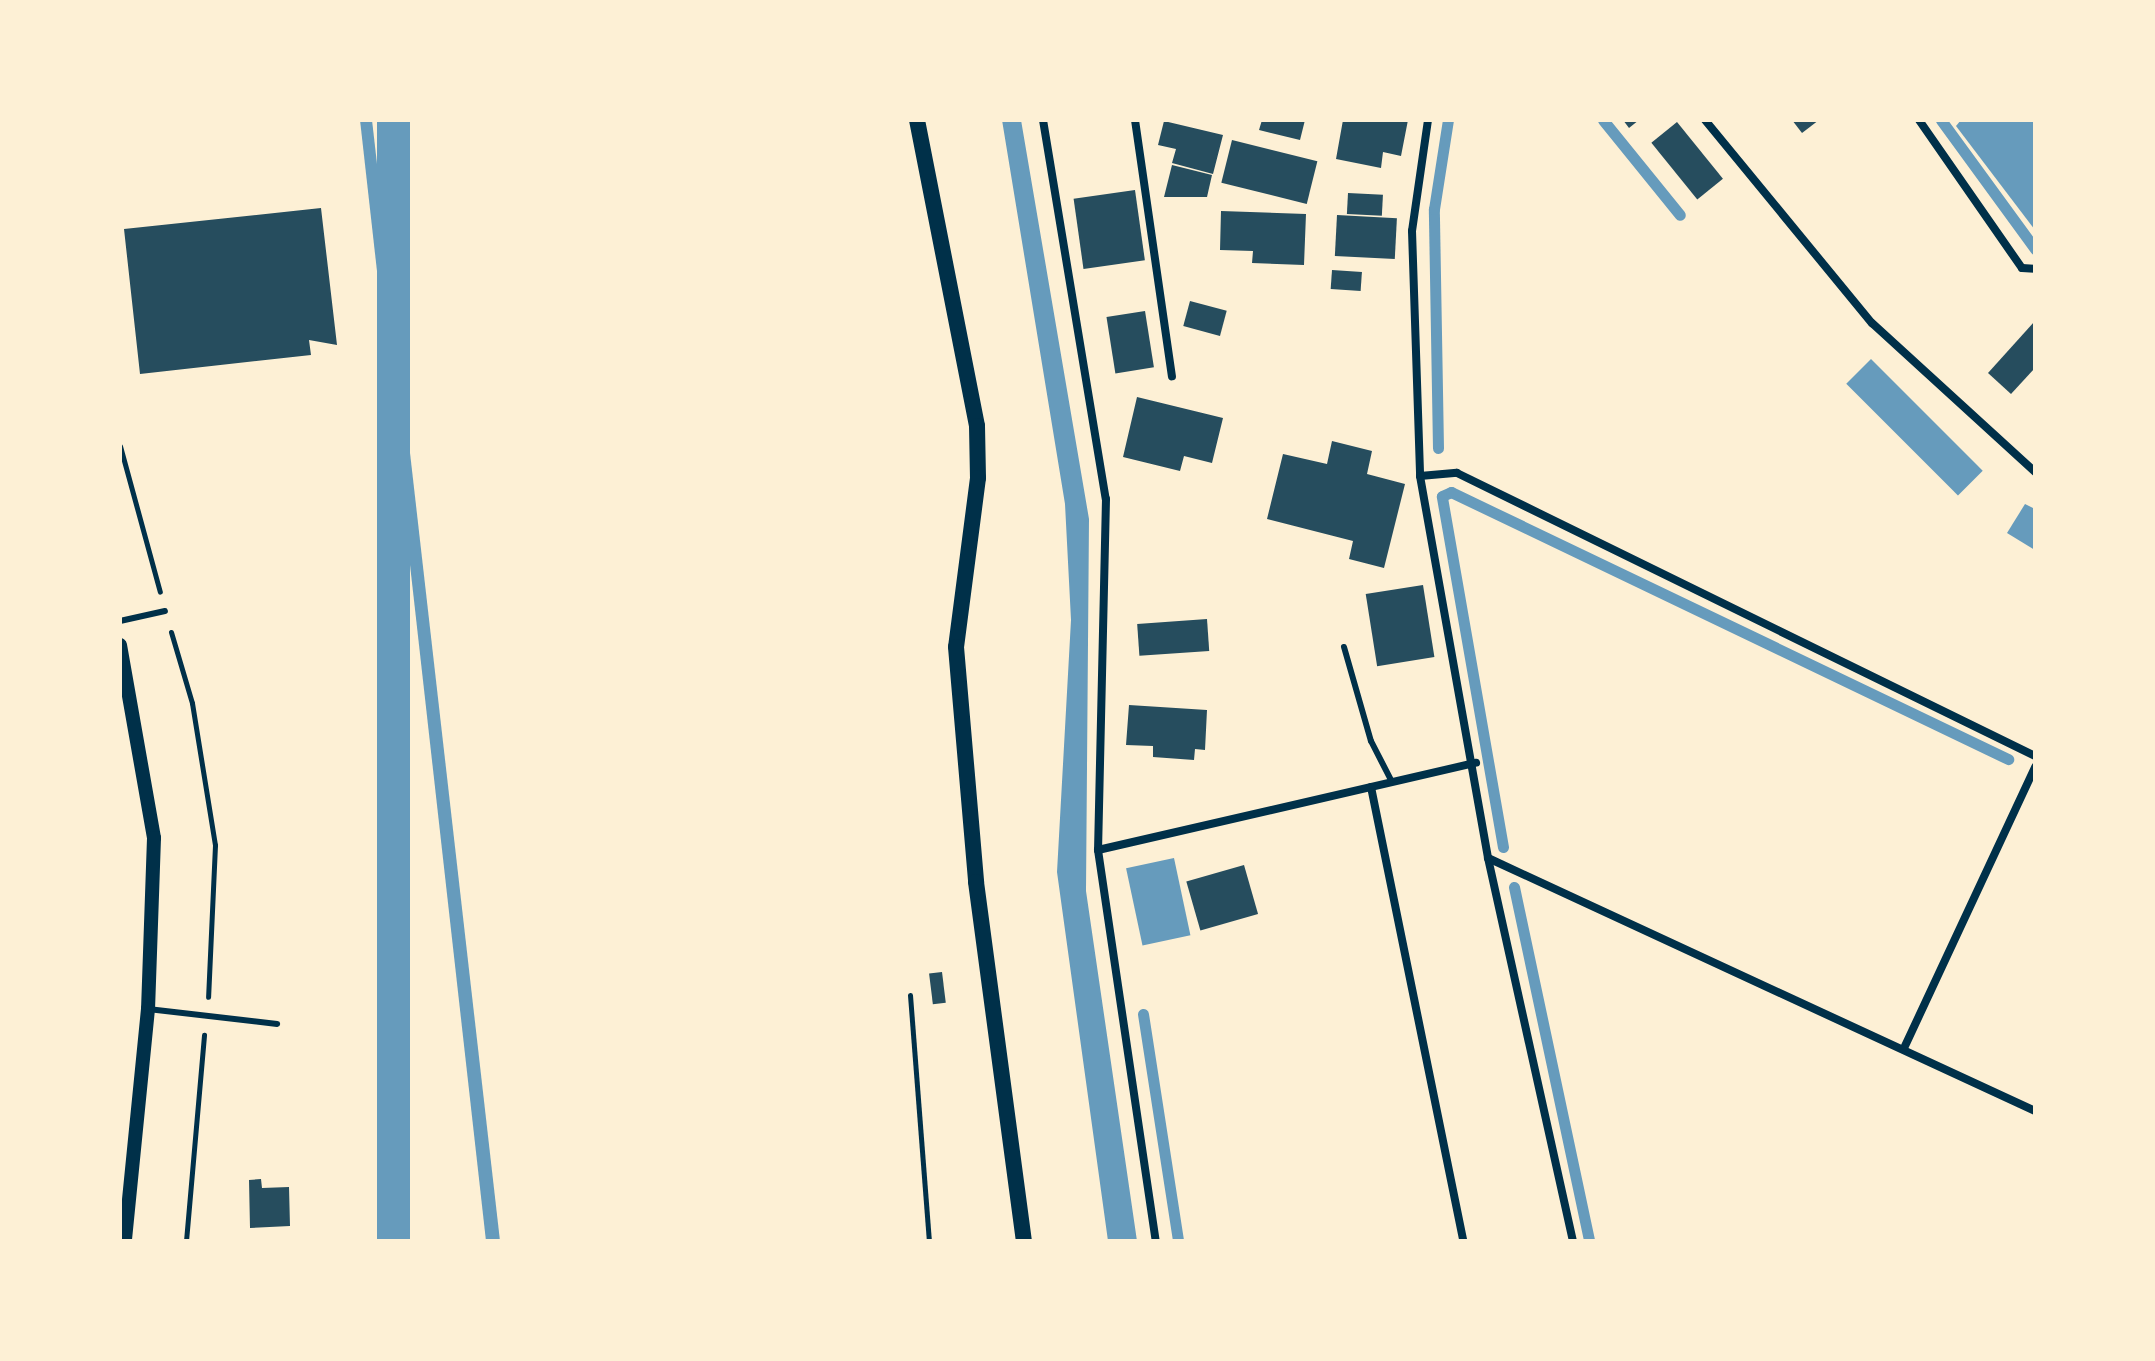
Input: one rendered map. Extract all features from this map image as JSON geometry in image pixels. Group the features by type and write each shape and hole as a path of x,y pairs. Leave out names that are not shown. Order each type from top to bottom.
{"main road":[{"path":"917,120 977,426 978,478 956,647 976,882 1024,1241"}],"street":[{"path":"1043,120 1106,499 1098,850 1156,1241"},
{"path":"1135,120 1172,376"},
{"path":"1428,120 1412,231 1420,476 1476,763 1488,858 1573,1241"},
{"path":"1705,120 1872,323 2035,472"},
{"path":"1919,120 2022,268 2035,269"},
{"path":"1420,476 1457,473 2035,756"},
{"path":"120,645 154,838 148,1009 125,1241"},
{"path":"1098,850 1476,763"},
{"path":"1905,1046 2035,767"},
{"path":"1371,787 1463,1241"},
{"path":"1488,858 1905,1046 2035,1111"}],"lane":[{"path":"120,621 165,611"},
{"path":"1344,647 1371,741 1392,782"},
{"path":"148,1009 277,1024"}],"path":[{"path":"120,446 192,703 215,845 206,1017 186,1241"},
{"path":"910,995 929,1241"}],"water":[{"path":"360,120 372,120 500,1241 486,1241"},
{"path":"377,120 410,120 410,1241 377,1241"},
{"path":"1002,120 1021,120 1089,519 1086,891 1137,1241 1108,1241 1057,872 1071,620 1065,504"},
{"path":"1961,120 2035,120 2035,230 1956,126"},
{"path":"1871,359 1983,471 1958,495 1846,384"},
{"path":"2025,504 2035,509 2035,550 2007,533"},
{"path":"1174,858 1190,935 1142,945 1126,868"}],"building":[{"path":"1262,120 1305,120 1300,140 1259,130"},
{"path":"1343,120 1408,120 1401,156 1383,152 1381,168 1336,159"},
{"path":"1623,120 1639,120 1629,128"},
{"path":"1792,120 1819,120 1802,133"},
{"path":"1164,121 1223,135 1213,174 1172,163 1176,149 1158,145"},
{"path":"1677,122 1723,179 1697,199 1651,143"},
{"path":"1232,140 1317,161 1307,204 1221,183"},
{"path":"1172,165 1212,175 1207,197 1164,197"},
{"path":"1135,190 1145,260 1083,269 1074,199"},
{"path":"1348,193 1383,195 1382,216 1347,214"},
{"path":"321,208 337,345 309,340 311,355 140,374 124,229"},
{"path":"1221,211 1306,214 1304,265 1252,263 1253,251 1220,250"},
{"path":"1337,215 1397,218 1395,259 1335,256"},
{"path":"1332,270 1362,272 1361,291 1331,289"},
{"path":"1190,301 1227,311 1220,336 1183,326"},
{"path":"1145,311 1154,367 1115,373 1106,317"},
{"path":"2035,321 2035,368 2011,394 1988,373"},
{"path":"1137,397 1223,418 1212,463 1184,456 1180,471 1123,457"},
{"path":"1332,441 1372,451 1367,474 1405,484 1384,568 1349,559 1353,541 1267,519 1283,454 1327,464"},
{"path":"1423,585 1434,657 1377,666 1366,594"},
{"path":"1207,619 1209,651 1139,656 1137,624"},
{"path":"1129,705 1207,710 1205,750 1195,749 1194,760 1153,757 1153,746 1126,745"},
{"path":"1244,865 1258,914 1200,931 1186,882"},
{"path":"942,972 946,1003 933,1004 929,974"},
{"path":"261,1179 262,1188 289,1187 290,1226 250,1228 249,1180"}],"waterway":[{"path":"1438,448 1434,209 1448,120"},
{"path":"1603,120 1680,215"},
{"path":"1941,120 2035,249"},
{"path":"1503,847 1442,496 1451,492 2008,759"},
{"path":"1514,887 1589,1241"},
{"path":"1143,1014 1178,1241"}]}
